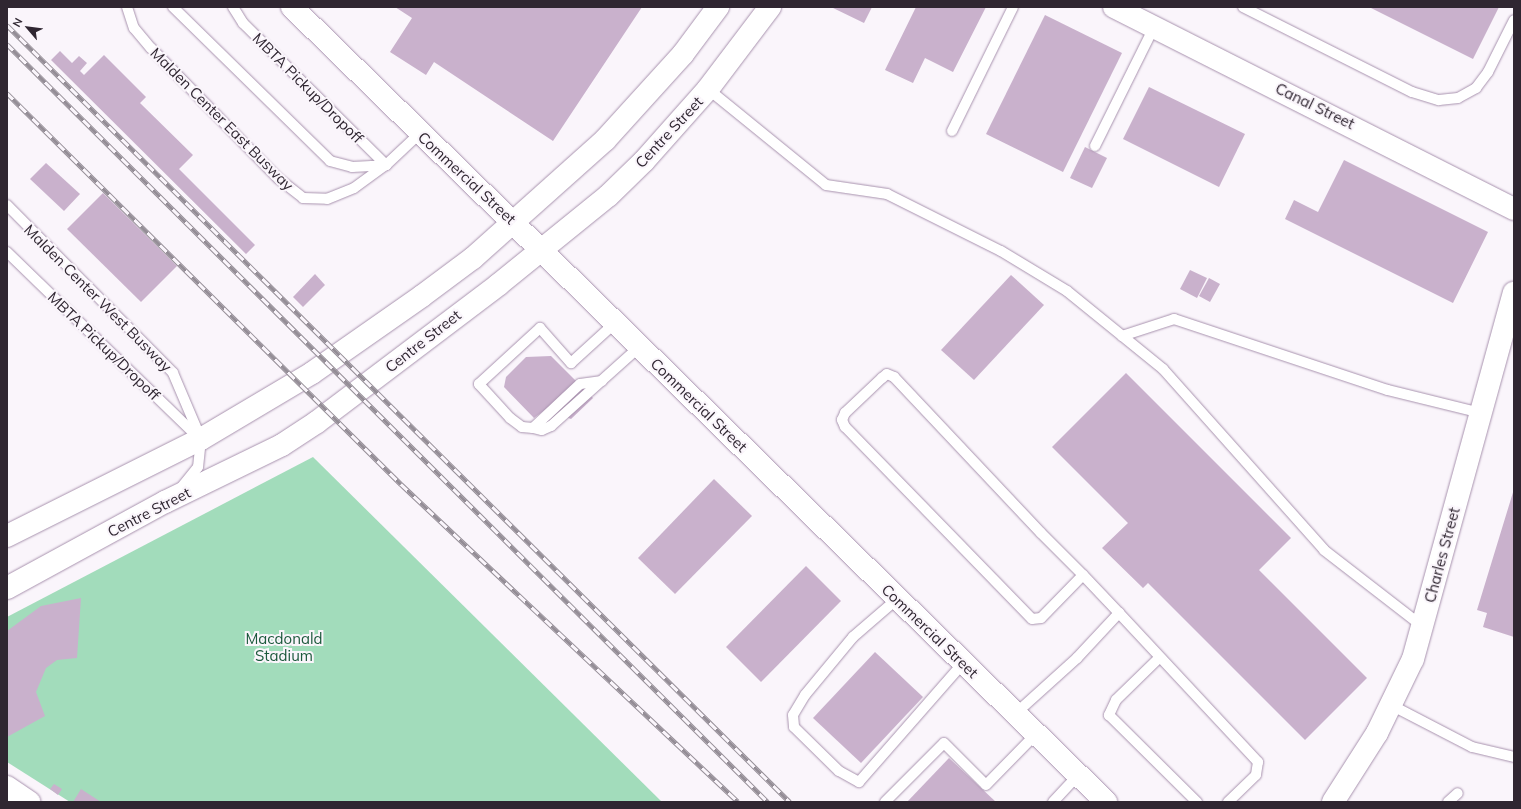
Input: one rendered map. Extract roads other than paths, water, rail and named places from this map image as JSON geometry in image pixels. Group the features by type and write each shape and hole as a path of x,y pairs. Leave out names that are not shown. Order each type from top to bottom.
{"main road":[{"name":"Commercial Street","path":"292,7 420,133 543,250 639,347 1106,802"},
{"path":"7,536 201,439 341,354 473,258 606,140 683,54 718,7"},
{"name":"Centre Street","path":"7,588 165,502 241,468 317,422 543,250 644,161 708,89 770,7"},
{"name":"Canal Street","path":"1114,7 1514,209"},
{"name":"Charles Street","path":"1333,802 1390,706 1413,659 1481,414 1509,330 1514,293"},
{"path":"7,787 30,802"}],"lane":[{"name":"Malden Center East Busway","path":"126,7 134,28 151,48 279,179 303,198 327,199 354,188 386,165 420,133"},
{"path":"173,7 330,161 352,167 386,165"},
{"name":"MBTA Pickup/Dropoff","path":"234,7 243,24 386,165"},
{"path":"952,131 1013,7"},
{"path":"1243,7 1412,92 1450,100 1467,95 1482,81 1514,20"},
{"path":"1094,146 1154,27"},
{"path":"708,89 826,185 886,194 1001,251 1066,291 1163,369 1324,550 1423,626"},
{"name":"Malden Center West Busway","path":"7,206 173,373 201,439"},
{"name":"MBTA Pickup/Dropoff","path":"7,252 201,439"},
{"path":"1122,336 1174,319 1388,390 1481,414"},
{"path":"615,323 571,363 540,328 479,384 510,418 522,427 533,428 580,384 602,381 639,347"},
{"path":"1084,575 1041,618 1032,619 845,427 842,420 845,413 887,374 894,377 1084,575 1159,658 1258,762 1256,775 1228,802"},
{"path":"165,502 198,467 201,439"},
{"path":"897,599 853,637 805,695 793,715 794,727 839,771 859,782 963,664"},
{"path":"1015,714 1077,658 1119,613"},
{"path":"1159,658 1116,700 1109,715 1197,802"},
{"path":"1390,706 1472,747 1514,757"},
{"path":"885,802 944,743 986,784 1036,734"},
{"path":"1053,802 1078,775"},
{"path":"1448,802 1458,793"}],"railway":[{"path":"7,25 790,802"},
{"path":"7,44 768,802"},
{"path":"7,93 401,484 738,802"}],"park label":[{"name":"Macdonald Stadium","path":"284,646"}]}
